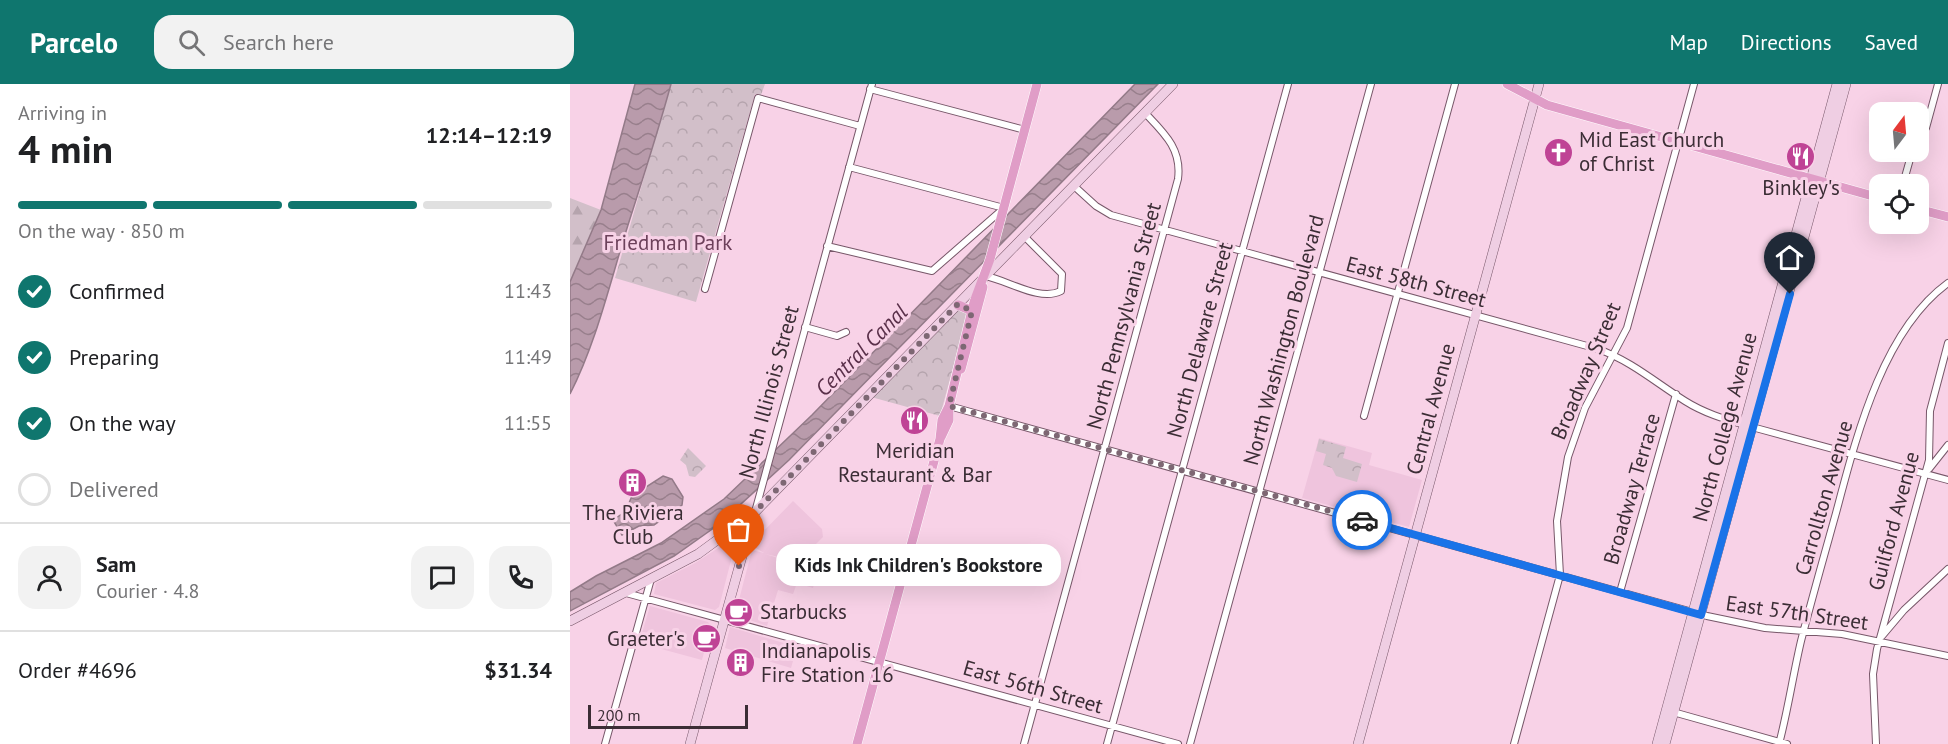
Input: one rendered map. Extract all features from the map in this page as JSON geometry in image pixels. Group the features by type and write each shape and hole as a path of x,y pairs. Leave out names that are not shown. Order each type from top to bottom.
{"main road":[{"path":"957,378 972,311 990,259 1037,84"},
{"path":"570,621 703,552 754,513 1173,84"},
{"path":"1507,84 1535,100 1869,195"},
{"name":"Central Avenue","path":"1358,744 1539,84"},
{"name":"North College Avenue","path":"1816,180 1837,84"},
{"name":"North College Avenue","path":"1657,744 1749,426 1816,180 1846,84"},
{"path":"1929,212 1948,217"},
{"path":"857,744 940,439 948,426 949,406 973,332 985,276"},
{"path":"958,304 972,311"},
{"name":"North Illinois Street","path":"690,744 754,513"},
{"name":"North College Avenue","path":"1665,744 1696,613"}],"street":[{"name":"North Delaware Street","path":"1107,744 1288,84"},
{"name":"North Washington Boulevard","path":"1190,744 1371,84"},
{"path":"1364,416 1455,84"},
{"name":"Broadway Street","path":"1514,744 1560,575 1557,520 1566,463 1583,414 1630,319 1694,84"},
{"path":"1929,117 1938,84"},
{"path":"871,87 1025,130"},
{"name":"North Illinois Street","path":"754,513 871,87"},
{"path":"705,289 758,98 860,126"},
{"name":"North Pennsylvania Street","path":"1024,744 1178,179 1178,161 1169,138 1145,113"},
{"path":"849,167 1002,213"},
{"name":"East 58th Street","path":"1074,186 1102,211 1614,355 1713,415 1948,480"},
{"path":"827,246 932,271 1002,213"},
{"path":"985,276 1051,295 1061,291 1062,274 1024,236"},
{"name":"Carrollton Avenue","path":"1779,743 1804,631 1852,454 1869,401 1896,348 1929,298 1948,283"},
{"path":"805,327 837,336 846,332"},
{"name":"Guilford Avenue","path":"1876,744 1873,674 1879,641 1925,474 1930,451 1929,411 1948,343"},
{"name":"Broadway Terrace","path":"1620,592 1676,394"},
{"name":"East 57th Street","path":"949,406 1696,613 1765,628 1834,633 1948,656"},
{"path":"1925,474 1948,445"},
{"path":"1879,641 1897,617 1948,569"},
{"path":"605,744 651,579"},
{"name":"East 56th Street","path":"625,592 1178,744"},
{"path":"1673,712 1787,744"}],"shaded area":[{"path":"1319,438 1372,453 1369,465 1422,480 1409,527 1302,498"},
{"path":"793,501 822,529 823,537 799,561 765,554 818,570 813,588 797,583 793,594 778,590 767,626 735,615 752,550 764,553 754,547 757,538"},
{"path":"729,541 735,545 719,607 715,610 654,594 656,583 695,563"},
{"path":"650,606 708,622 711,626 702,660 639,643"},
{"path":"730,627 797,647 791,668 725,648"}],"green space":[{"name":"Friedman Park","path":"671,84 765,84 761,95 755,94 696,302 615,278"},
{"path":"570,198 601,210 570,282"},
{"path":"959,309 968,312 940,416 871,397"},
{"path":"1319,439 1346,447 1343,458 1362,464 1357,482 1336,476 1332,468 1323,465 1326,454 1316,451"},
{"path":"688,448 706,466 695,477 689,476 686,465 680,460"}],"water":[{"path":"635,84 671,84 595,332 570,394 570,282 601,210"},
{"name":"Central Canal","path":"1135,84 1158,84 789,460 718,525 674,556 570,611 570,592 661,543 724,499 812,415"},
{"path":"663,476 672,479 683,497 682,505 654,525 639,526 622,535 613,520 625,512 630,518 627,521 643,512 649,518 644,511 647,506 630,517 626,510 632,496"}],"way so far":[{"path":"739,566 754,513 958,304 972,311 949,406 1362,520"}],"place":[{"name":"Mid East Church of Christ","path":"1558,152"},
{"name":"Binkley's","path":"1801,157"},
{"name":"Meridian Restaurant & Bar","path":"915,420"},
{"name":"The Riviera Club","path":"633,482"},
{"name":"Kids Ink Children's Bookstore","path":"739,566"},
{"name":"Starbucks","path":"739,612"},
{"name":"Graeter's","path":"706,639"},
{"name":"Indianapolis Fire Station 16","path":"740,663"}],"route":[{"path":"1362,520 1701,615 1773,348 1790,294"}]}
